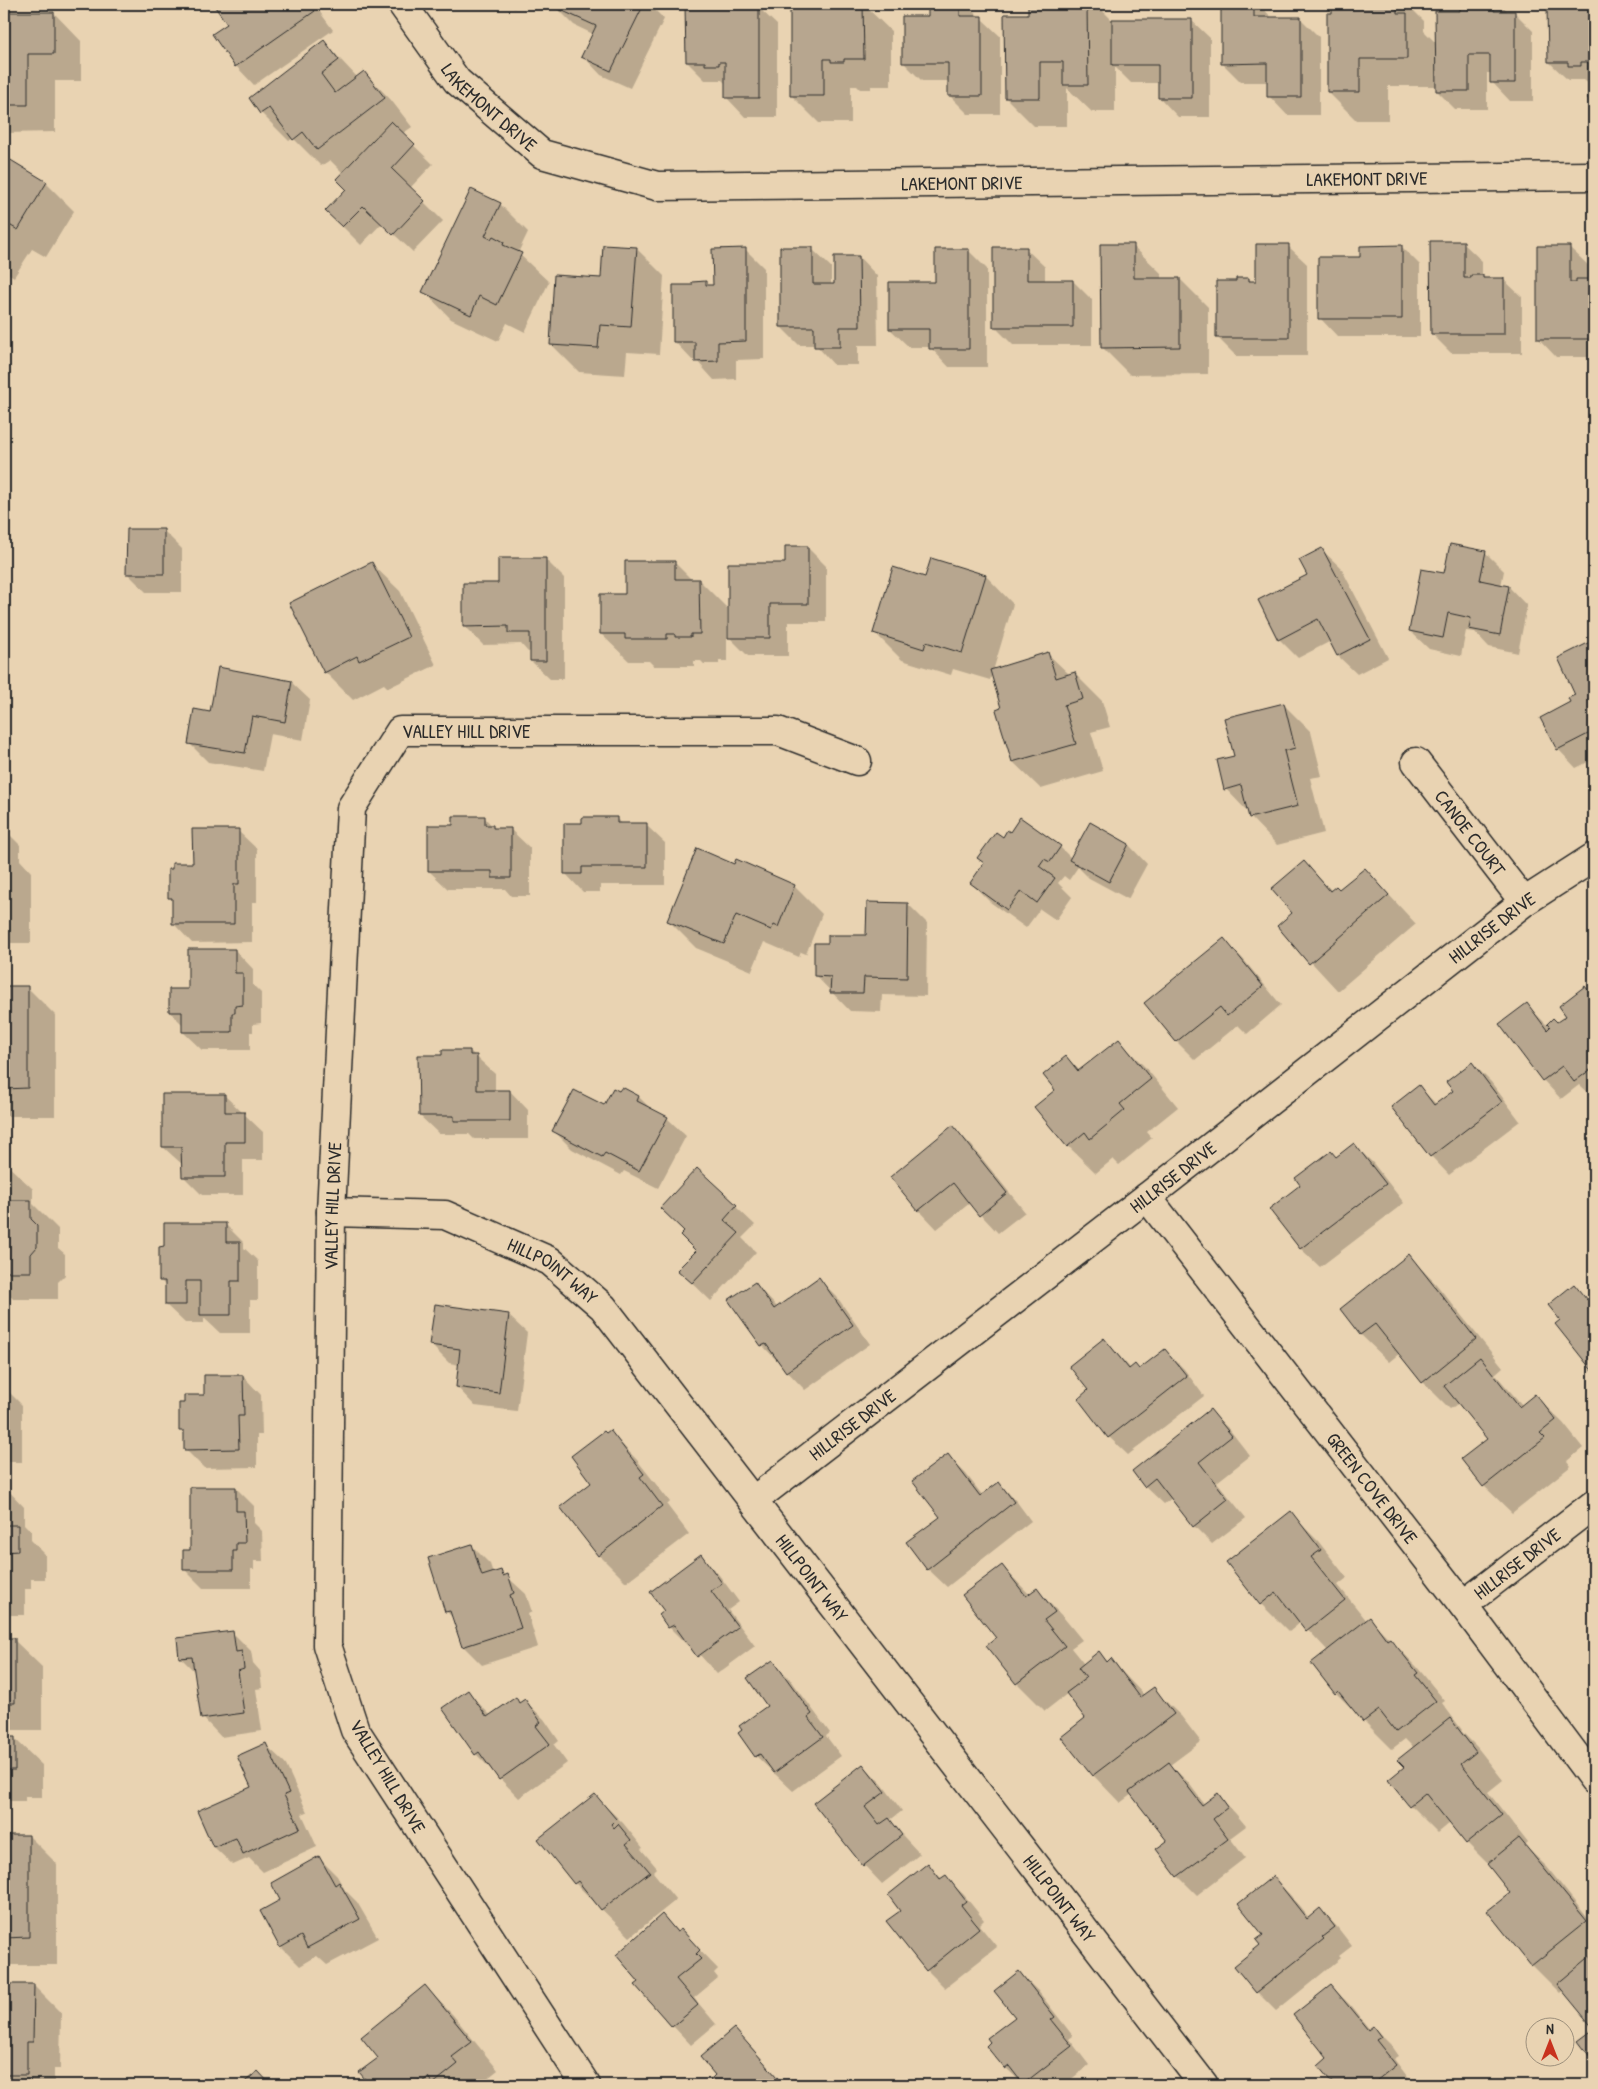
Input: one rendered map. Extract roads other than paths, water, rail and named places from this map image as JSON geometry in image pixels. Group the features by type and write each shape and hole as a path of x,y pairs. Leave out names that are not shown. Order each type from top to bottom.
{"street":[{"name":"LAKEMONT DRIVE","path":"402,4 457,81 542,154 657,186 1594,176"},
{"name":"VALLEY HILL DRIVE","path":"582,2084 355,1730 327,1644 331,1212 351,808 400,731 778,731 858,761"},
{"name":"CANOE COURT","path":"1416,762 1524,902"},
{"name":"HILLRISE DRIVE","path":"754,1500 1524,902 1594,856"},
{"name":"GREEN COVE DRIVE","path":"1146,1197 1463,1605 1594,1780"},
{"name":"HILLPOINT WAY","path":"331,1212 445,1215 550,1261 603,1307 754,1500 1204,2085"},
{"name":"HILLRISE DRIVE","path":"1463,1605 1594,1504"}]}
